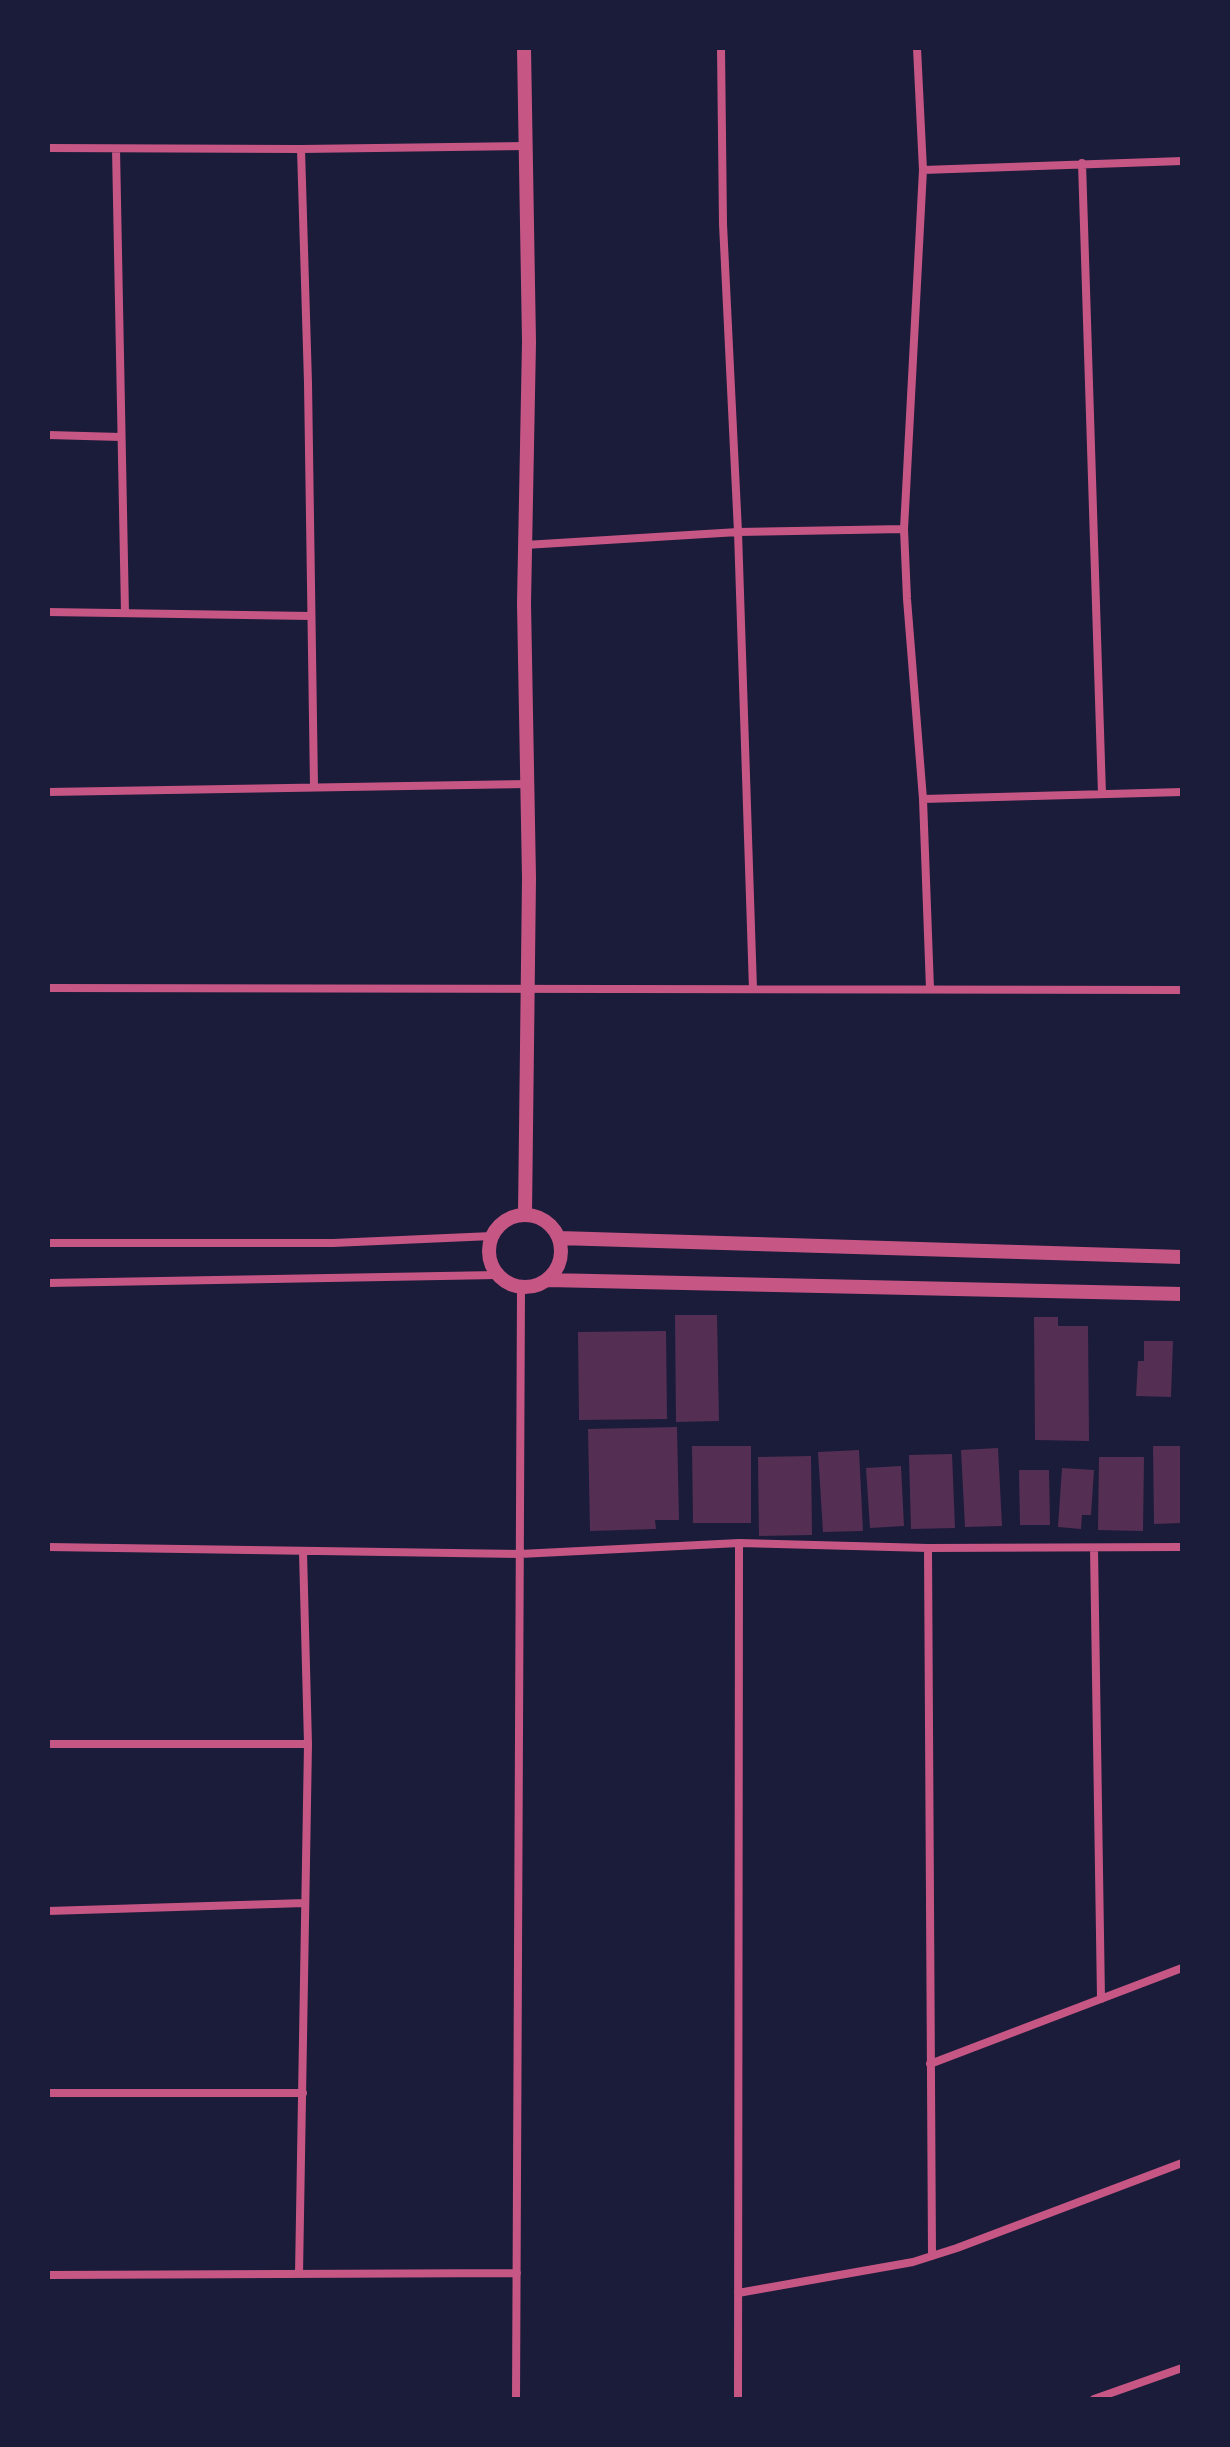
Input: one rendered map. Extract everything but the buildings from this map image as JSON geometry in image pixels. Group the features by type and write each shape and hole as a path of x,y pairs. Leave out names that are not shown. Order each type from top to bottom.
{"street":[{"path":"524,48 529,342 525,545 529,878 525,1214"},
{"path":"721,48 723,224 738,532 753,989"},
{"path":"917,48 923,170 904,529 923,799 930,989"},
{"path":"48,148 526,146"},
{"path":"116,149 125,613"},
{"path":"301,149 314,787"},
{"path":"923,170 1182,161"},
{"path":"1082,163 1102,794"},
{"path":"48,435 121,437"},
{"path":"525,545 738,532 904,529"},
{"path":"48,612 311,616"},
{"path":"48,792 527,784"},
{"path":"923,799 1182,792"},
{"path":"48,988 1182,990"},
{"path":"525,1214 538,1217 551,1225 559,1238 561,1253 558,1268 548,1280 535,1286 508,1284 497,1275 490,1263 488,1249 492,1236 499,1225 511,1217 525,1214"},
{"path":"48,1243 333,1243 492,1236"},
{"path":"559,1238 1182,1257"},
{"path":"48,1283 497,1275"},
{"path":"548,1280 1182,1294"},
{"path":"516,2399 521,1287"},
{"path":"738,2399 739,1543"},
{"path":"48,1547 520,1554 739,1543 928,1548 1182,1547"},
{"path":"928,1548 932,2256"},
{"path":"1094,1548 1101,1999"},
{"path":"299,2274 308,1744 303,1552"},
{"path":"48,1744 308,1744"},
{"path":"48,1911 305,1903"},
{"path":"930,2064 1182,1968"},
{"path":"48,2093 303,2093"},
{"path":"738,2293 913,2262 1182,2163"},
{"path":"48,2275 517,2273"},
{"path":"1094,2399 1182,2368"}]}
